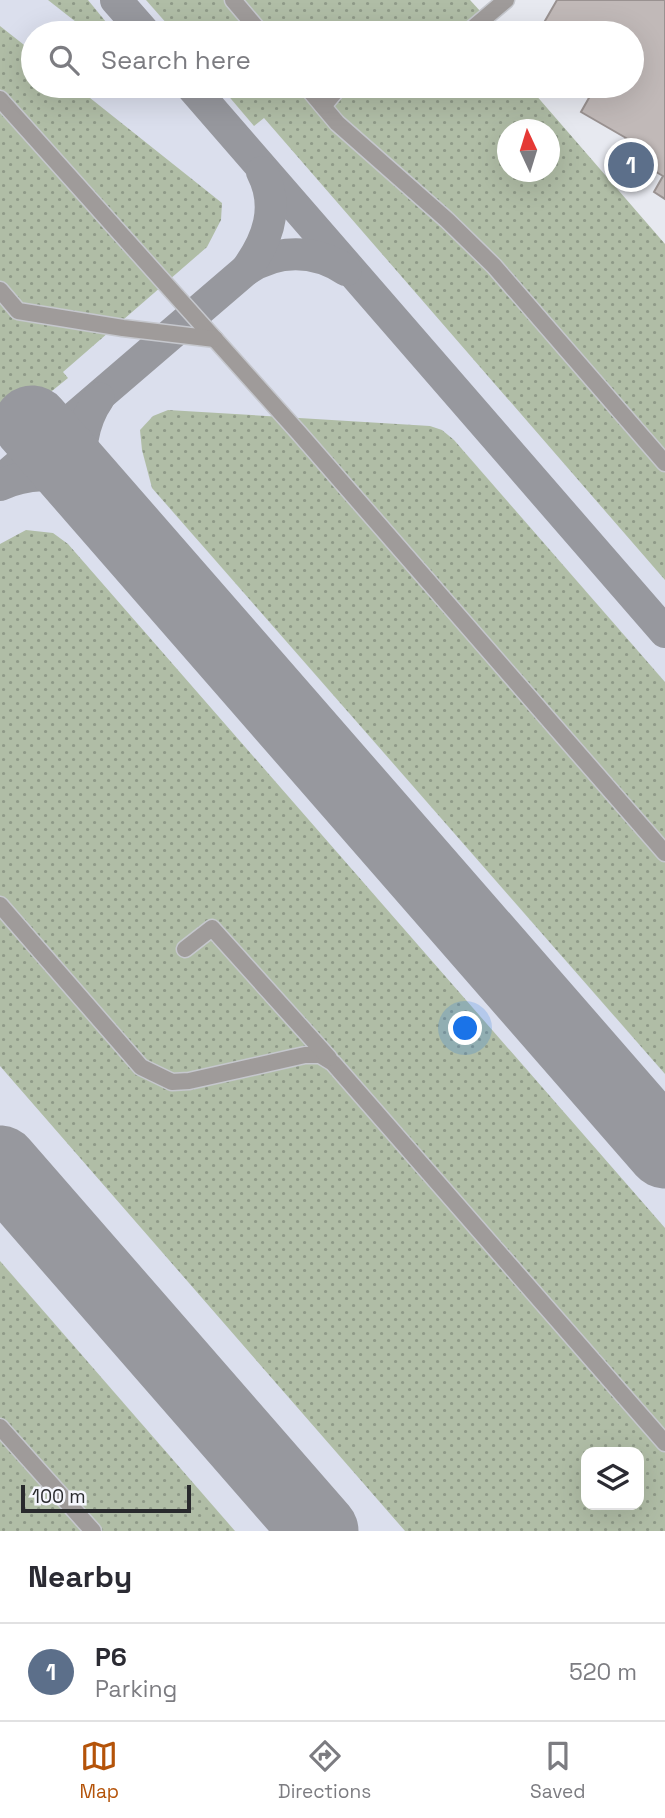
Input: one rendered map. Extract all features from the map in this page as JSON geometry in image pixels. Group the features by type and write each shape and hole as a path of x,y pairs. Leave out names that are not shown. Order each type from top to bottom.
{"lane":[{"path":"233,0 251,21"},
{"path":"481,21 506,0"},
{"path":"317,98 337,123 447,220 494,266 665,463"},
{"path":"324,106 330,98"},
{"path":"0,99 215,339 665,853"},
{"path":"0,290 18,311 215,339"},
{"path":"0,905 141,1067 172,1082 189,1081 305,1055 320,1055 333,1063"},
{"path":"185,949 212,928 665,1443"},
{"path":"0,1427 93,1531"}],"shaded area":[{"path":"0,0 356,0 332,21 21,21 21,98 327,98 665,437 665,1531 0,1531"}],"green space":[{"path":"48,0 88,0 105,21 75,21"},
{"path":"146,0 470,0 481,12 483,21 164,21"},
{"path":"0,26 21,43 21,98 90,98 222,203 221,220 207,247 63,372 68,378 0,433"},
{"path":"230,98 538,98 557,119 497,119 497,182 560,182 560,123 665,244 665,580 264,118 254,126"},
{"path":"168,410 430,426 442,430 454,440 665,682 665,1074 152,488 140,430 153,416"},
{"path":"26,530 53,533 68,544 665,1228 665,1531 405,1531 0,1066 0,544"},
{"path":"0,1261 235,1531 0,1531"}],"building":[{"path":"557,0 665,0 665,199 654,192 663,176 618,150 626,138 581,112 589,98 644,98 644,21 545,21"}],"taxiway":[{"path":"116,0 134,21"},
{"path":"201,98 665,632"},
{"path":"0,481 246,270 260,247 269,223 270,198 262,172"},
{"path":"246,270 270,258 296,254 321,258 346,270"},
{"path":"0,485 20,478 42,475 83,483 81,461 85,428 99,398"},
{"path":"316,1527 319,1531"}],"runway":[{"path":"32,424 665,1150"},
{"path":"0,1164 320,1531"}],"place":[{"name":"P6","path":"631,165"}]}
